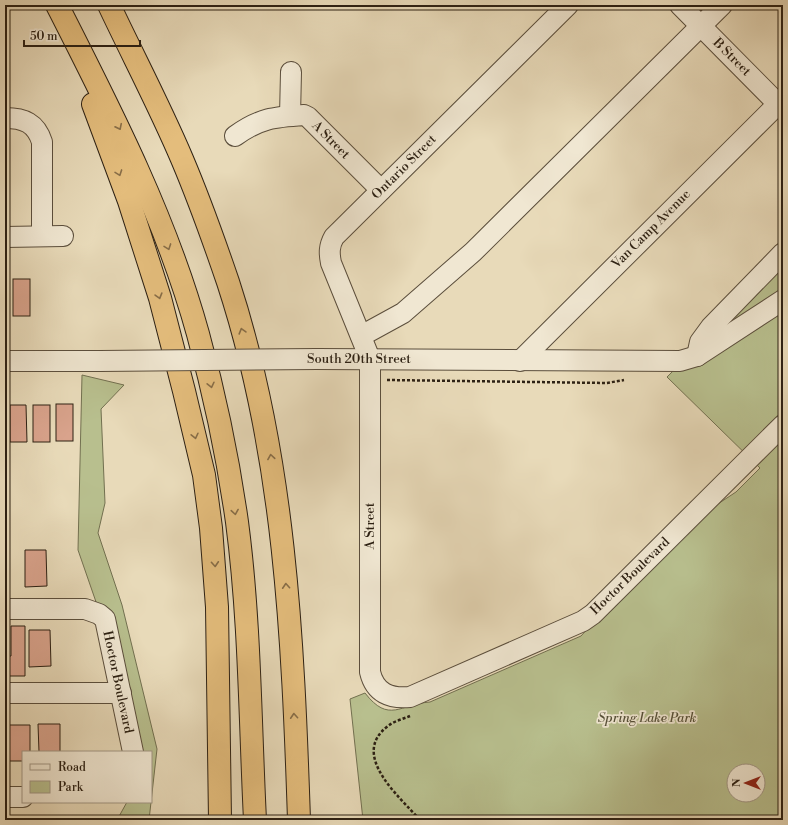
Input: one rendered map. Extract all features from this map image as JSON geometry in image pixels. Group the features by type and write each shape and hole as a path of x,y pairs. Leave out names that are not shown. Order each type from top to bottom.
{"highway":[{"path":"57,5 129,201 160,298 204,475 211,528 217,608 220,820"},
{"path":"57,5 119,128 142,179 193,317 211,384 231,484 240,553 248,650 255,820"},
{"path":"109,5 182,159 216,250 246,343 267,437 284,550 297,755 299,820"},
{"path":"297,755 305,820"}],"street":[{"name":"Ontario Street","path":"370,359 331,263 329,255 330,245 334,237 568,5"},
{"name":"B Street","path":"680,5 782,104"},
{"path":"361,336 403,313 473,252 722,5"},
{"path":"290,116 291,72"},
{"name":"Van Camp Avenue","path":"520,360 782,104"},
{"name":"A Street","path":"235,136 251,124 270,118 304,115 308,117 381,190"},
{"path":"5,118 23,119 33,124 39,132 42,142 42,236"},
{"path":"5,237 63,236"},
{"path":"783,253 728,307 711,327 700,342 704,352 783,300"},
{"name":"South 20th Street","path":"5,361 370,359 662,362 680,360 704,352"},
{"name":"A Street","path":"370,359 370,672 372,681 380,691"},
{"name":"Hoctor Boulevard","path":"380,691 388,696 398,698 410,696 583,621 593,614 780,418"},
{"name":"Hoctor Boulevard","path":"5,609 85,609 99,614 106,624 133,751"},
{"path":"5,693 121,693"},
{"path":"5,797 22,797"}],"path":[{"path":"780,418 783,404"},
{"path":"416,713 388,726 381,733 377,740 374,758 380,775 420,820"}],"green space":[{"name":"Spring Lake Park","path":"783,262 783,820 363,820 350,699 365,693 381,708 388,710 395,710 420,703 430,702 581,636 612,602 695,519 736,492 760,468 667,377"},
{"path":"82,375 124,385 101,409 105,503 98,533 122,605 157,749 152,793 152,751 140,751 130,700 78,550"},
{"path":"126,803 151,803 149,820 117,820"}],"building":[{"path":"13,279 30,279 30,316 13,316"},
{"path":"56,404 73,404 73,441 56,441"},
{"path":"10,405 26,405 27,442 10,442"},
{"path":"33,405 50,405 50,442 33,442"},
{"path":"25,550 46,550 47,586 25,587"},
{"path":"5,551 7,551 7,588 5,588"},
{"path":"11,626 25,626 25,676 8,676 8,656 11,656"},
{"path":"29,630 50,630 51,666 29,667"},
{"path":"38,724 60,724 60,751 39,751"},
{"path":"8,725 30,725 30,751 22,751 22,761 9,761"}]}
